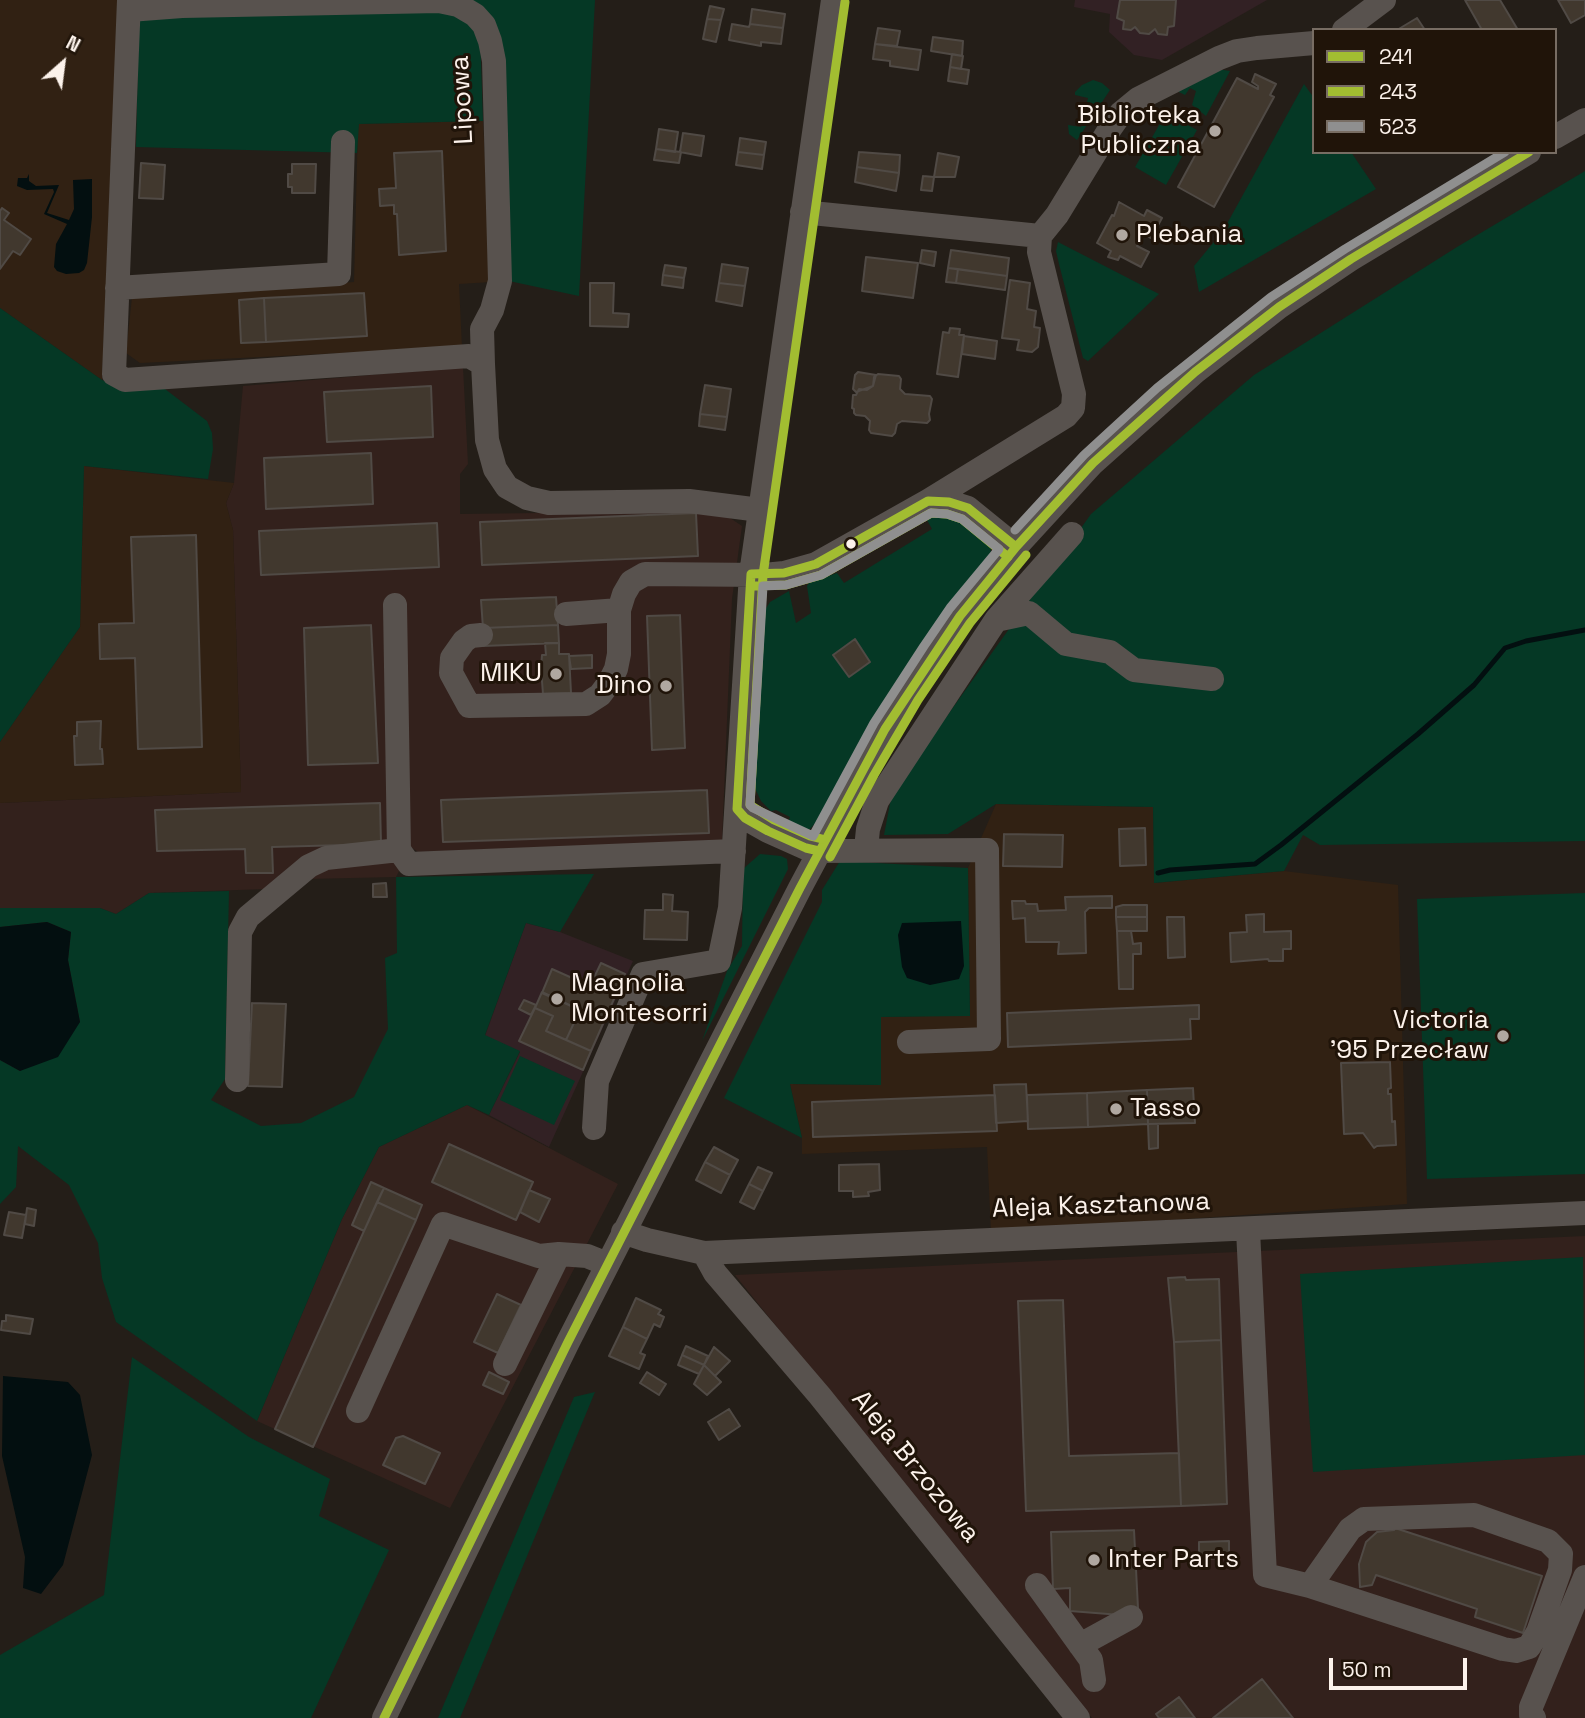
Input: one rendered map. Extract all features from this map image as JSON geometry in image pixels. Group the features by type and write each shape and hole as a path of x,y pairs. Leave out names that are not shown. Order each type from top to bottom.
{"street":[{"path":"594,1128 597,1081 643,974 719,961 730,908 751,574 833,0"},
{"path":"1347,28 1384,0"},
{"name":"Lipowa","path":"483,364 470,356 125,380 114,374 129,5 439,1 458,5 475,15 484,25 494,61 500,281 492,310 482,329 487,440 495,469 508,487 527,498 549,503 689,501 760,510"},
{"path":"481,635 464,640 452,658 451,673 470,706 586,704 600,695 615,669 619,654 619,610 631,582 645,574 784,573 816,564 1057,423 1073,408 1074,394 1039,251 1040,236 1057,215 1121,113 1138,99 1180,76 1237,51 1312,43"},
{"path":"1557,136 1585,120"},
{"path":"117,288 339,274 343,142"},
{"path":"384,1718 623,1232 819,851 863,769 915,683 960,616 1016,547 1093,463 1166,397 1247,330 1351,259 1526,154"},
{"path":"802,212 1040,236"},
{"path":"928,500 957,504 978,516 1016,547"},
{"path":"866,849 868,830 877,801 996,620 1072,534"},
{"path":"395,606 400,850 408,864 734,851"},
{"path":"566,614 619,610"},
{"path":"996,620 1030,613 1066,643 1110,652 1134,670 1212,680"},
{"path":"737,809 745,818 768,831 819,851 987,850 989,1039 909,1042"},
{"path":"237,1080 240,932 248,917 309,866 326,858 400,850"},
{"name":"Aleja Kasztanowa","path":"623,1232 704,1254 1585,1213"},
{"path":"358,1411 443,1224 539,1256 587,1256 607,1264"},
{"path":"1248,1230 1265,1575 1310,1586 1516,1651 1529,1647 1538,1632 1560,1570 1561,1554 1548,1541 1474,1515 1364,1519 1350,1529 1310,1586"},
{"path":"505,1364 559,1254"},
{"name":"Aleja Brzozowa","path":"704,1254 717,1275 820,1396 1078,1718"},
{"path":"1534,1718 1531,1715 1531,1707 1585,1577"},
{"path":"1037,1584 1091,1660 1094,1680"},
{"path":"1080,1645 1131,1618"}],"shaded area":[{"path":"0,0 118,0 102,380 0,308"},
{"path":"1075,0 1267,0 1162,60 1134,55 1109,32 1110,14 1074,7"},
{"path":"483,121 491,282 459,284 462,347 140,363 126,353 132,297 354,282 358,124"},
{"path":"29,174 29,181 36,186 59,185 47,213 69,220 74,209 73,180 92,179 92,217 87,263 79,273 66,274 54,267 56,244 67,224 44,214 53,189 27,190 17,186 18,178 27,178"},
{"path":"463,367 468,464 460,474 460,514 703,511 727,516 742,526 732,599 722,841 418,852 411,847 396,877 306,879 297,888 149,893 116,914 100,908 0,908 0,803 241,792 233,530 226,503 234,483 243,386"},
{"path":"84,466 234,483 226,503 233,530 241,792 0,803 0,742 80,627"},
{"path":"996,804 1153,807 1155,883 1284,871 1398,885 1407,1204 991,1232 987,1147 802,1154 802,1138 790,1084 881,1085 881,1017 970,1015 968,868"},
{"path":"961,921 964,966 959,979 930,985 907,978 902,967 898,935 902,923"},
{"path":"47,922 71,932 68,960 80,1022 58,1057 20,1071 0,1060 0,927"},
{"name":"Magnolia Montesorri","path":"526,923 560,932 633,961 549,1147 489,1115 520,1052 485,1036"},
{"path":"467,1105 618,1184 450,1508 257,1421 342,1219 379,1147"},
{"path":"1585,1236 1585,1718 1092,1718 735,1275"},
{"path":"3,1376 68,1382 80,1395 92,1455 63,1565 41,1594 23,1588 25,1557 2,1456"}],"green space":[{"path":"469,0 595,0 579,296 509,281 497,43"},
{"path":"456,11 480,33 483,121 359,124 357,153 136,147 139,17"},
{"path":"1217,69 1230,71 1206,116 1192,105 1196,91 1190,88 1185,95 1177,91"},
{"path":"1093,80 1110,90 1077,140 1069,134 1068,125 1081,127 1088,98 1075,95 1075,92"},
{"path":"1304,84 1312,95 1312,154 1352,154 1376,189 1199,292 1194,266 1223,231"},
{"path":"1166,113 1197,130 1166,185 1135,167"},
{"path":"1585,171 1585,841 1320,845 1303,835 1284,871 1154,883 1153,807 996,804 948,834 884,835 892,793 1091,514 1254,375 1457,247"},
{"path":"1058,242 1159,294 1088,361 1083,358 1059,264 1056,251"},
{"path":"0,308 102,380 121,387 165,389 207,421 212,433 213,449 208,479 84,466 80,627 0,742"},
{"path":"931,508 965,518 990,542 991,554 911,662 818,820 810,829 802,831 787,825 790,817 776,810 771,811 761,801 753,784 763,613 770,602 789,591 796,623 811,613 807,586 809,583 837,573 844,583 932,529 923,513"},
{"path":"760,854 787,859 788,869 702,1041 727,971 742,946 743,869"},
{"path":"840,861 968,868 970,1016 881,1017 881,1085 790,1084 802,1138 724,1098 822,902 822,890"},
{"path":"594,874 560,932 526,923 485,1035 520,1051 489,1115 467,1105 379,1147 342,1219 257,1421 116,1322 102,1278 98,1243 69,1185 18,1146 16,1187 0,1204 0,1060 20,1071 80,1022 68,960 71,932 47,922 0,927 0,908 100,908 116,914 149,893 229,891 225,1079 211,1100 261,1126 301,1123 354,1097 388,1029 385,958 397,953 396,877"},
{"name":"Victoria '95 Przecław","path":"1585,893 1585,1174 1427,1179 1417,899"},
{"path":"520,1056 575,1081 554,1125 500,1100"},
{"path":"1583,1257 1585,1455 1313,1472 1300,1274"},
{"path":"132,1357 249,1437 330,1479 319,1516 389,1550 311,1718 0,1718 0,1655 104,1595"},
{"path":"595,1392 460,1718 438,1718 574,1397"}],"building":[{"path":"1120,0 1176,0 1174,26 1168,27 1167,35 1158,34 1155,29 1149,34 1140,33 1135,27 1131,30 1123,29 1124,21 1117,18"},
{"path":"1465,0 1500,0 1517,28 1481,28"},
{"path":"1558,0 1585,0 1585,15 1571,23"},
{"path":"710,6 724,9 721,20 707,19"},
{"path":"752,9 785,14 783,28 750,24"},
{"path":"1417,18 1424,28 1400,28"},
{"path":"707,19 721,20 716,42 703,39"},
{"path":"732,24 783,28 781,44 761,42 761,46 729,40"},
{"path":"878,28 900,31 897,46 875,44"},
{"path":"933,37 963,41 962,56 931,51"},
{"path":"875,44 921,50 918,70 890,66 890,61 873,59"},
{"path":"952,54 963,56 961,69 950,67"},
{"path":"950,67 969,70 967,84 948,81"},
{"path":"1255,74 1276,84 1270,95 1274,97 1214,207 1178,187 1237,78 1258,89 1252,82"},
{"path":"659,129 678,132 675,152 656,149"},
{"path":"683,133 704,136 701,156 680,152"},
{"path":"740,138 766,142 764,155 738,152"},
{"path":"656,149 681,152 679,163 654,160"},
{"path":"442,151 446,251 399,255 397,214 394,214 394,205 380,206 379,189 396,188 394,153"},
{"path":"738,152 764,155 762,169 736,165"},
{"path":"859,152 900,155 899,173 857,167"},
{"path":"938,153 959,157 955,177 934,177"},
{"path":"141,163 165,165 163,199 139,198"},
{"path":"292,164 316,164 315,193 292,193 292,187 288,187 288,174 292,174"},
{"path":"857,167 899,173 896,191 855,182"},
{"path":"923,176 934,177 932,191 921,190"},
{"name":"Plebania","path":"1119,202 1144,216 1147,210 1162,218 1151,238 1143,234 1137,246 1149,252 1141,267 1120,256 1118,260 1108,257 1111,251 1097,243 1112,215 1114,216"},
{"path":"2,208 9,213 4,220 31,239 20,255 13,251 0,269 0,211"},
{"path":"922,250 936,252 934,266 920,263"},
{"path":"951,250 1009,258 1007,276 948,268"},
{"path":"866,257 918,263 913,298 862,291"},
{"path":"722,264 748,268 745,286 719,283"},
{"path":"665,265 686,268 684,278 663,275"},
{"path":"948,268 958,269 956,283 946,282"},
{"path":"958,269 1007,276 1005,290 956,283"},
{"path":"663,275 684,278 683,288 662,285"},
{"path":"1010,280 1030,283 1027,309 1036,311 1034,327 1040,328 1038,347 1032,352 1017,350 1019,340 1002,338"},
{"path":"590,283 614,283 613,313 629,314 628,327 590,326"},
{"path":"719,283 745,286 742,306 716,301"},
{"path":"364,293 367,336 266,342 264,298"},
{"path":"264,298 266,342 241,343 239,300"},
{"path":"950,328 960,329 959,335 964,335 958,377 937,374 943,332 949,333"},
{"path":"964,336 997,341 995,359 962,354"},
{"path":"858,372 876,375 873,386 856,392 853,389"},
{"path":"878,374 899,376 900,389 905,394 930,396 930,420 927,423 902,421 897,424 892,436 871,433 870,421 865,416 854,413 853,395 856,395 859,389 867,390 873,386 874,377"},
{"path":"705,385 731,389 727,417 700,414"},
{"path":"431,386 433,437 327,442 324,392"},
{"path":"700,414 727,417 725,430 699,426"},
{"path":"371,453 373,504 266,509 264,458"},
{"path":"696,513 698,556 482,565 480,522"},
{"path":"437,523 439,567 261,575 259,531"},
{"path":"196,535 202,747 138,749 135,658 100,659 99,624 134,623 131,537"},
{"path":"556,597 558,625 483,628 481,600"},
{"name":"Dino","path":"680,615 685,748 652,750 647,616"},
{"path":"371,625 378,763 308,765 304,628"},
{"path":"558,625 559,643 483,646 483,628"},
{"path":"855,639 870,662 849,677 833,655"},
{"name":"MIKU","path":"545,643 559,643 559,654 569,654 571,693 543,694 541,668 542,655 546,655"},
{"path":"592,655 592,668 571,669 569,656"},
{"path":"101,721 100,749 103,764 75,765 74,736 77,736 77,722"},
{"path":"707,790 709,833 443,842 441,800"},
{"path":"380,803 381,844 272,847 273,873 246,873 245,849 157,851 155,810"},
{"path":"1145,828 1146,865 1120,866 1119,829"},
{"path":"1004,834 1063,835 1062,867 1003,866"},
{"path":"386,883 387,897 373,897 373,884"},
{"path":"663,894 673,895 672,911 688,912 687,940 644,939 645,910 663,910"},
{"path":"1112,896 1112,908 1089,908 1085,912 1086,953 1058,954 1059,942 1026,942 1025,918 1013,919 1012,901 1037,904 1038,911 1066,910 1065,897"},
{"path":"1147,905 1147,917 1116,917 1116,907"},
{"path":"1264,914 1264,932 1291,931 1291,949 1283,949 1283,961 1268,959 1231,962 1230,933 1247,932 1246,915"},
{"path":"1116,917 1147,917 1147,931 1117,931"},
{"path":"1167,917 1184,917 1185,957 1168,958"},
{"path":"1117,931 1131,931 1133,944 1141,943 1141,954 1133,954 1133,989 1119,989"},
{"path":"601,963 625,974 591,1051 566,1040 580,1010 542,993 552,969 590,986"},
{"path":"542,992 580,1010 566,1040 546,1031 553,1016 535,1008"},
{"path":"524,1000 536,1005 531,1015 519,1009"},
{"path":"252,1003 286,1004 282,1087 248,1086"},
{"path":"1199,1005 1199,1019 1190,1019 1191,1039 1008,1047 1007,1013"},
{"path":"535,1008 553,1016 546,1031 591,1051 583,1070 519,1041"},
{"path":"1390,1062 1391,1088 1388,1089 1388,1094 1391,1094 1396,1145 1374,1148 1363,1133 1344,1134 1341,1063"},
{"path":"1026,1084 1028,1121 996,1123 994,1085"},
{"path":"1193,1088 1195,1123 1148,1124 1147,1090"},
{"path":"1147,1090 1148,1124 1088,1127 1087,1093"},
{"path":"1087,1093 1088,1127 1028,1129 1027,1095"},
{"path":"995,1095 997,1131 813,1137 812,1102"},
{"path":"1148,1124 1158,1124 1158,1148 1149,1149"},
{"path":"449,1144 533,1182 516,1220 432,1182"},
{"path":"714,1147 738,1160 730,1175 705,1162"},
{"path":"705,1162 730,1175 721,1193 696,1180"},
{"path":"879,1164 880,1190 868,1192 869,1196 853,1197 853,1191 839,1191 839,1165"},
{"path":"758,1167 772,1173 763,1191 749,1184"},
{"path":"371,1182 384,1188 364,1231 352,1225"},
{"path":"749,1184 763,1191 754,1209 740,1202"},
{"path":"384,1188 422,1205 416,1220 377,1202"},
{"path":"529,1190 550,1199 539,1222 520,1212"},
{"path":"377,1202 416,1220 313,1447 275,1429"},
{"path":"27,1208 36,1210 34,1226 25,1224"},
{"path":"9,1212 26,1215 22,1238 4,1235"},
{"path":"1185,1277 1186,1280 1219,1279 1221,1340 1174,1342 1168,1278"},
{"path":"497,1294 521,1305 498,1353 474,1342"},
{"path":"636,1298 661,1310 658,1314 664,1317 660,1327 654,1324 647,1339 623,1327"},
{"path":"1063,1300 1069,1456 1179,1453 1181,1506 1026,1511 1018,1301"},
{"path":"6,1315 33,1319 30,1334 1,1330"},
{"path":"623,1327 647,1339 640,1353 645,1355 639,1369 609,1356"},
{"path":"1221,1340 1227,1504 1181,1506 1174,1342"},
{"path":"686,1346 708,1356 704,1365 682,1355"},
{"path":"714,1347 730,1361 715,1376 704,1365"},
{"path":"682,1355 704,1365 699,1374 678,1365"},
{"path":"704,1365 721,1382 707,1395 694,1384"},
{"path":"489,1372 509,1382 503,1394 483,1385"},
{"path":"647,1372 666,1384 659,1395 640,1383"},
{"path":"729,1409 740,1426 719,1440 708,1422"},
{"path":"403,1436 440,1453 425,1484 383,1465 396,1438"},
{"path":"1395,1528 1542,1576 1523,1633 1475,1617 1477,1609 1376,1575 1372,1585 1360,1587 1359,1564 1366,1542 1377,1532"},
{"name":"Inter Parts","path":"1134,1530 1138,1608 1121,1615 1070,1611 1070,1588 1053,1589 1051,1532"},
{"path":"1229,1541 1229,1558 1199,1559 1199,1542"},
{"path":"1262,1679 1293,1718 1213,1718"},
{"path":"1179,1697 1195,1718 1159,1718 1156,1714"}],"waterway":[{"path":"1158,873 1255,864 1418,734 1474,685 1505,648 1526,641 1585,630"}],"transit line":[{"name":"243","path":"822,839 774,820 750,805 763,575 845,2"},
{"name":"523","path":"1015,530 1084,455 1157,388 1271,297 1502,154"},
{"name":"241","path":"384,1718 568,1342 800,888 885,729 960,616 1016,547 1093,463 1195,372 1279,307 1351,259 1526,154"},
{"name":"241","path":"751,574 784,573 816,564 928,501 949,502 968,508 1016,547"},
{"name":"243","path":"751,586 786,585 821,575 931,513 962,519 1008,557"},
{"name":"523","path":"931,513 962,519 999,549 950,608 874,723 813,836 753,808 750,805 763,586 786,585 821,575 931,513"},
{"name":"243","path":"830,857 918,700 970,623 1026,555"},
{"name":"241","path":"751,574 737,809 745,818 768,831 819,851"}],"place":[{"name":"Biblioteka Publiczna","path":"1215,131"},
{"name":"Plebania","path":"1122,235"},
{"name":"MIKU","path":"556,674"},
{"name":"Dino","path":"666,686"},
{"name":"Magnolia Montesorri","path":"557,999"},
{"name":"Victoria '95 Przecław","path":"1503,1036"},
{"name":"Tasso","path":"1116,1109"},
{"name":"Inter Parts","path":"1094,1560"}]}
